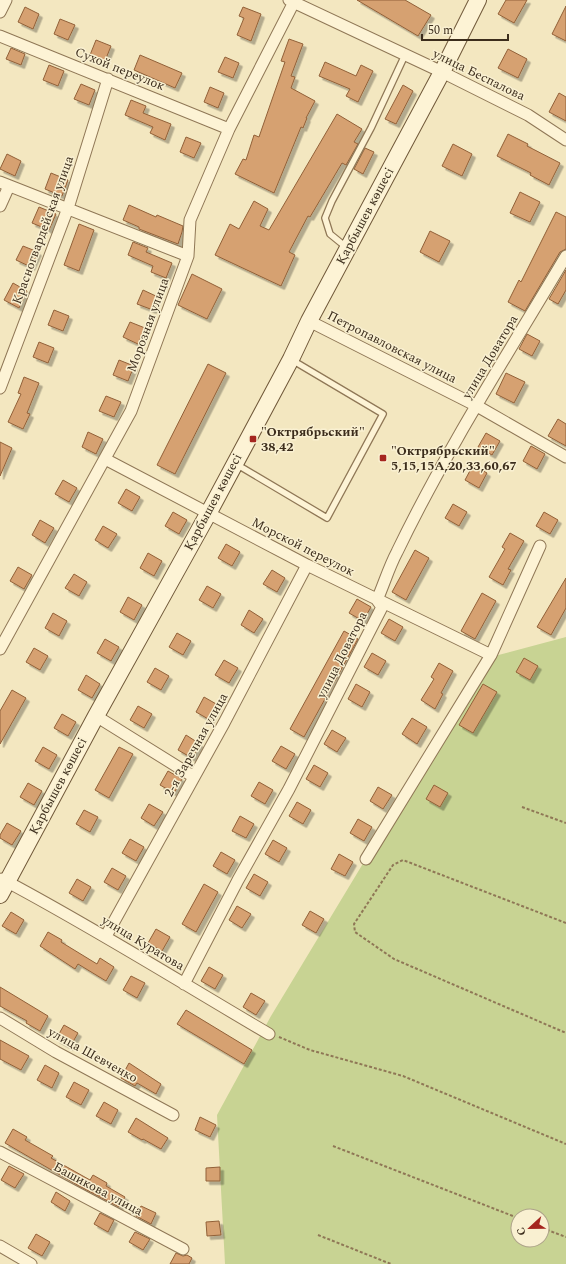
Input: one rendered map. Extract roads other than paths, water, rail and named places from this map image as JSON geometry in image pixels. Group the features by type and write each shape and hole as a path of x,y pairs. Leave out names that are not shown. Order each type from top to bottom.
{"main road":[{"name":"Қарбышев көшесі","path":"2,885 208,514 442,72 478,0"}],"street":[{"path":"0,12 6,0"},
{"name":"улица Беспалова","path":"293,1 528,115 566,140"},
{"name":"Морозная улица","path":"0,649 131,412 188,256 190,220 229,129 293,1"},
{"name":"Сухой переулок","path":"0,36 229,129"},
{"name":"Красногвардейская улица","path":"0,388 68,208 108,79"},
{"path":"0,206 5,184 188,256"},
{"name":"улица Доватора","path":"184,984 238,880 289,790 382,607 377,600 396,553 447,458 566,256"},
{"name":"Петропавловская улица","path":"309,321 477,406 566,457"},
{"name":"Морской переулок","path":"105,459 307,565 491,655"},
{"path":"366,859 491,655 540,546"},
{"name":"2-я Заречная улица","path":"106,936 224,723 307,565"},
{"path":"96,716 194,777"},
{"name":"улица Куратова","path":"2,885 106,936 269,1034"},
{"name":"улица Шевченко","path":"0,1018 56,1052 173,1115"},
{"name":"Башикова улица","path":"0,1152 183,1249"},
{"path":"0,1246 31,1264"}],"lane":[{"path":"348,248 330,234 324,218 332,200 371,128 405,55"},
{"path":"234,463 327,518 383,414 291,359"}],"place":[{"name":"\"Октрябрьский\" 38,42","path":"253,439"},
{"name":"\"Октрябрьский\" 5,15,15А,20,33,60,67","path":"383,458"}]}
